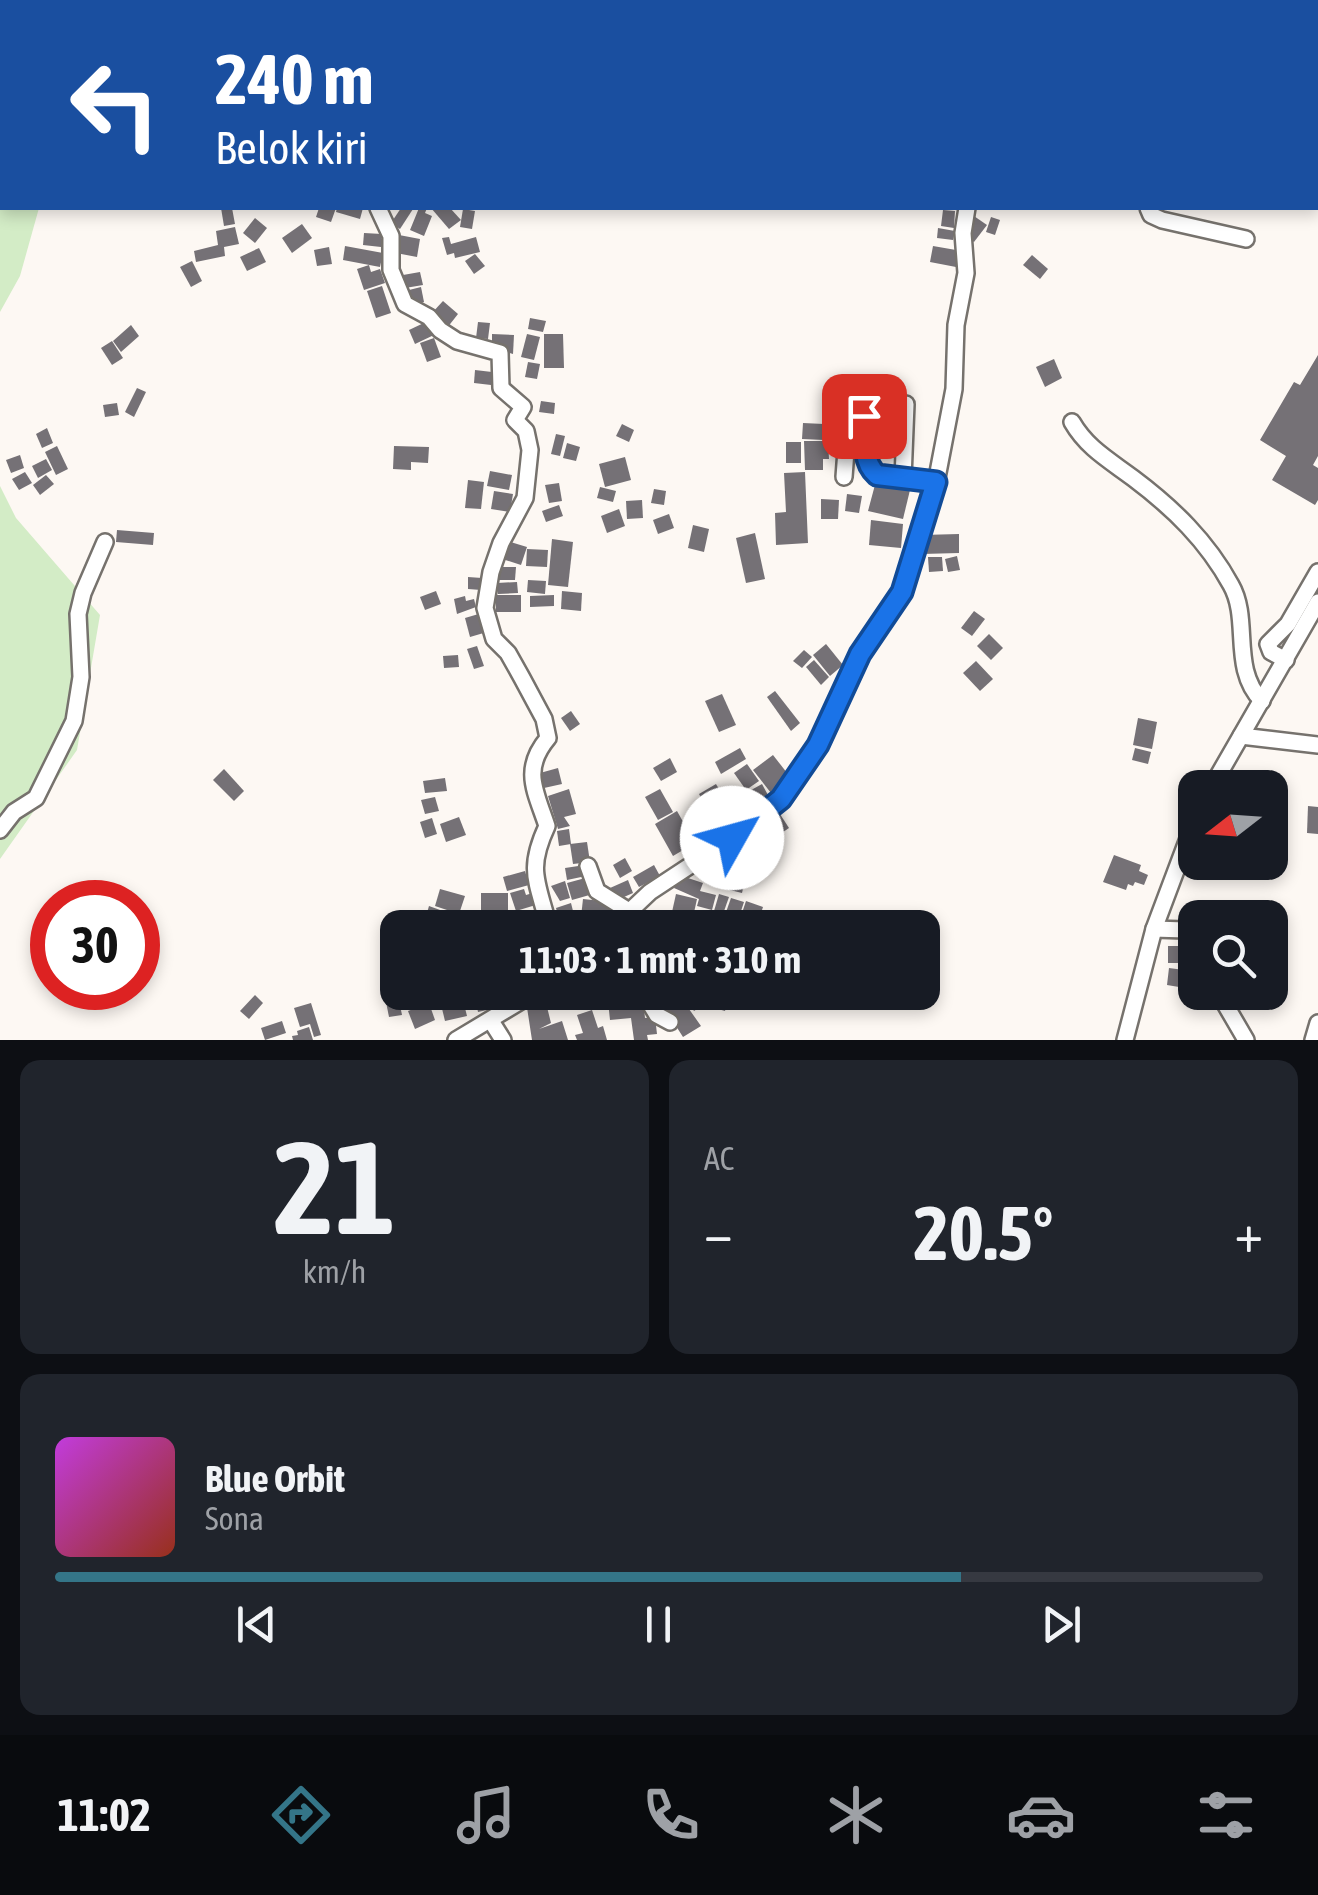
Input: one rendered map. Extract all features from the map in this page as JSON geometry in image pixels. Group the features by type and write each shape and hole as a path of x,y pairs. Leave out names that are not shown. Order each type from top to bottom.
{"street":[{"path":"379,210 392,236 391,270 406,304 458,341 500,352 501,388 523,407 516,420 526,430 530,450 525,498 501,543 485,608 494,639 508,653 522,678 544,719 548,738 540,748 530,778 547,826 533,866 544,910"},
{"path":"631,910 781,799 818,745 860,654 902,592 936,482 954,389 956,324 966,272 962,234 966,210"},
{"path":"1149,210 1162,220 1246,239"},
{"path":"903,478 906,404"},
{"path":"844,477 848,424 864,416 868,421 866,458 877,475 936,482"},
{"path":"1072,422 1092,448 1147,489 1200,537 1234,590 1246,674 1262,701"},
{"path":"0,830 14,812 36,798 74,721 81,677 78,614 104,542"},
{"path":"1286,660 1272,652 1268,644 1288,624 1318,572"},
{"path":"1222,770 1318,602"},
{"path":"1242,736 1318,745"},
{"path":"1125,1040 1154,929 1178,865"},
{"path":"588,866 597,891 628,910"},
{"path":"1154,929 1178,930"},
{"path":"456,1040 508,1010"},
{"path":"654,1010 670,1022"},
{"path":"1228,1010 1246,1040"},
{"path":"491,1021 503,1040"},
{"path":"1314,1040 1318,1023"}],"green space":[{"path":"0,210 38,210 20,276 0,312"},
{"path":"0,486 16,518 100,615 77,750 0,859"}],"building":[{"path":"221,210 232,210 235,224 224,226"},
{"path":"318,210 335,210 331,222 316,217"},
{"path":"336,210 362,210 360,219"},
{"path":"400,210 412,210 400,229 391,223"},
{"path":"418,210 426,210 432,216 424,236 410,230"},
{"path":"433,210 452,210 461,220 449,229"},
{"path":"463,210 475,211 472,229 460,227"},
{"path":"943,210 955,211 954,228 941,226"},
{"path":"971,214 987,225 974,242 965,236"},
{"path":"991,217 1000,220 995,235 986,232"},
{"path":"255,218 267,228 255,243 243,233"},
{"path":"302,224 312,238 292,253 282,238"},
{"path":"235,227 239,244 224,247 225,256 196,262 194,251 218,245 216,231"},
{"path":"938,228 955,231 953,240 937,238"},
{"path":"364,233 382,234 381,247 363,245"},
{"path":"399,235 420,239 417,257 396,253"},
{"path":"449,237 451,244 476,237 480,252 455,258 454,253 447,255 442,238"},
{"path":"345,246 383,253 380,267 343,260"},
{"path":"933,246 956,250 956,267 930,262"},
{"path":"329,247 332,264 317,266 314,250"},
{"path":"259,248 266,262 247,271 240,257"},
{"path":"475,254 485,266 474,274 465,261"},
{"path":"1032,255 1048,269 1040,279 1023,265"},
{"path":"192,261 202,281 191,287 180,267"},
{"path":"369,265 371,272 380,269 385,283 364,290 357,269"},
{"path":"420,272 423,285 405,288 403,275"},
{"path":"382,286 391,313 376,318 367,291"},
{"path":"421,287 424,302 412,305 409,290"},
{"path":"443,301 458,314 447,328 431,314"},
{"path":"530,318 546,321 543,332 528,329"},
{"path":"428,321 434,335 415,344 409,330"},
{"path":"478,322 490,323 488,339 476,338"},
{"path":"131,325 139,336 121,352 113,341"},
{"path":"492,334 514,335 513,354 492,348"},
{"path":"527,334 540,337 534,360 521,357"},
{"path":"544,334 563,334 564,368 544,368"},
{"path":"434,338 441,357 427,362 420,343"},
{"path":"112,341 123,358 112,365 101,348"},
{"path":"1318,355 1315,505 1272,480 1286,456 1260,440 1294,382 1300,385"},
{"path":"1054,359 1062,378 1045,387 1036,367"},
{"path":"528,362 540,364 537,379 525,377"},
{"path":"475,370 492,372 491,385 474,383"},
{"path":"137,388 146,392 134,417 125,412"},
{"path":"541,401 555,403 554,414 539,412"},
{"path":"117,403 119,415 105,417 103,405"},
{"path":"803,423 824,424 824,440 802,439"},
{"path":"622,424 634,430 629,442 616,436"},
{"path":"47,428 53,443 42,448 36,434"},
{"path":"556,434 565,436 560,456 551,454"},
{"path":"804,441 828,441 829,459 823,459 823,470 805,470"},
{"path":"786,442 801,442 801,463 786,463"},
{"path":"567,443 580,447 576,461 563,458"},
{"path":"57,446 68,469 56,475 45,452"},
{"path":"394,446 429,447 428,463 411,462 411,470 393,469"},
{"path":"20,455 24,468 11,473 6,460"},
{"path":"625,457 631,480 605,487 599,464"},
{"path":"46,459 52,470 38,478 32,466"},
{"path":"490,471 512,475 509,490 487,486"},
{"path":"25,472 32,483 19,490 12,479"},
{"path":"805,472 808,543 776,545 775,513 786,512 784,473"},
{"path":"46,475 54,484 40,495 33,485"},
{"path":"468,480 484,482 481,509 465,508"},
{"path":"876,481 910,490 903,519 868,511"},
{"path":"559,483 562,501 549,503 545,485"},
{"path":"600,487 616,491 613,502 597,498"},
{"path":"654,489 666,491 664,505 651,503"},
{"path":"494,491 513,494 510,512 491,509"},
{"path":"847,494 862,496 859,513 845,511"},
{"path":"821,499 839,500 838,519 821,519"},
{"path":"642,500 643,518 627,519 626,501"},
{"path":"559,505 563,516 546,522 542,511"},
{"path":"619,509 625,526 607,533 601,516"},
{"path":"669,514 674,528 658,534 653,520"},
{"path":"871,520 903,524 901,548 869,545"},
{"path":"693,525 709,529 704,552 688,548"},
{"path":"117,530 154,533 153,545 116,542"},
{"path":"755,533 765,579 746,583 736,538"},
{"path":"959,534 959,553 922,554 922,535"},
{"path":"552,539 573,542 568,587 548,585"},
{"path":"504,540 527,547 521,565 499,558"},
{"path":"527,549 548,550 547,567 526,566"},
{"path":"957,556 960,570 948,572 945,559"},
{"path":"928,557 942,557 943,571 929,572"},
{"path":"498,567 516,567 515,580 498,580"},
{"path":"468,577 482,578 481,590 468,589"},
{"path":"528,580 546,581 545,594 527,592"},
{"path":"517,582 518,593 498,594 497,583"},
{"path":"436,591 441,604 425,610 420,597"},
{"path":"562,591 582,593 581,611 561,609"},
{"path":"496,595 521,595 521,612 496,612"},
{"path":"554,595 554,606 530,607 530,596"},
{"path":"465,596 466,601 474,599 476,607 457,614 454,599"},
{"path":"974,611 985,619 972,636 961,628"},
{"path":"482,613 487,632 470,637 465,618"},
{"path":"989,634 1003,648 991,660 977,646"},
{"path":"826,644 843,665 830,676 813,655"},
{"path":"477,646 484,666 474,669 467,649"},
{"path":"804,650 812,657 802,668 793,661"},
{"path":"458,655 459,667 444,668 443,656"},
{"path":"814,660 829,677 821,685 806,667"},
{"path":"976,661 993,679 980,691 963,673"},
{"path":"775,691 800,723 791,731 767,697"},
{"path":"722,694 736,725 719,732 705,701"},
{"path":"571,711 580,724 570,731 561,718"},
{"path":"1138,718 1157,722 1152,749 1133,745"},
{"path":"740,748 746,759 721,774 715,762"},
{"path":"1135,748 1151,752 1148,764 1132,760"},
{"path":"773,755 791,778 771,793 753,770"},
{"path":"670,758 677,772 661,781 653,768"},
{"path":"747,764 759,781 746,790 734,773"},
{"path":"558,768 562,784 544,788 540,773"},
{"path":"224,769 244,791 234,801 213,780"},
{"path":"445,778 447,791 425,793 423,781"},
{"path":"716,784 726,801 709,811 699,794"},
{"path":"762,784 769,797 750,807 752,812 744,816 735,799"},
{"path":"569,789 576,814 564,817 570,826 558,829 548,796"},
{"path":"660,789 673,812 658,820 645,797"},
{"path":"435,797 439,811 425,814 421,800"},
{"path":"733,801 745,821 720,835 708,815"},
{"path":"1308,806 1318,807 1318,834 1307,833"},
{"path":"677,811 695,843 673,856 655,824"},
{"path":"778,811 789,828 764,845 753,828"},
{"path":"702,816 715,834 703,842 690,825"},
{"path":"459,817 466,835 446,842 440,824"},
{"path":"432,818 437,834 425,838 420,822"},
{"path":"569,829 571,844 559,846 557,831"},
{"path":"751,829 770,855 756,867 736,840"},
{"path":"587,842 590,862 573,864 570,844"},
{"path":"1114,855 1141,865 1139,871 1148,875 1144,885 1135,882 1133,886 1128,884 1126,890 1103,882"},
{"path":"625,858 632,871 620,878 613,865"},
{"path":"726,860 745,863 742,877 723,873"},
{"path":"585,865 586,876 567,880 565,868"},
{"path":"654,865 660,876 639,887 633,877"},
{"path":"525,871 529,885 507,891 503,877"},
{"path":"679,875 703,883 700,891 716,895 712,910 697,906 699,899 674,888"},
{"path":"729,876 745,880 742,893 726,889"},
{"path":"589,877 593,894 572,900 567,883"},
{"path":"628,880 633,893 615,901 610,888"},
{"path":"565,881 570,898 560,901 551,886"},
{"path":"440,889 465,896 460,910 435,906"},
{"path":"524,889 526,895 536,892 539,904 516,910 510,893"},
{"path":"481,893 508,893 508,910 481,910"},
{"path":"676,894 697,899 695,910 672,910"},
{"path":"719,894 729,897 724,910 714,910"},
{"path":"731,898 744,902 741,910 727,910"},
{"path":"583,899 611,902 610,910 582,910"},
{"path":"746,901 763,907 762,910 743,910"},
{"path":"571,903 573,910 557,910"},
{"path":"1168,946 1178,946 1178,963 1168,963"},
{"path":"1169,968 1178,969 1178,987 1167,985"},
{"path":"255,995 263,1003 249,1019 240,1011"},
{"path":"311,1003 321,1035 314,1037 310,1024 300,1027 294,1008"},
{"path":"388,1010 401,1010 402,1015 389,1017"},
{"path":"431,1010 435,1020 415,1029 408,1011"},
{"path":"442,1010 466,1010 467,1016 445,1021"},
{"path":"527,1010 548,1010 551,1023 539,1029 562,1021 568,1040 532,1040"},
{"path":"592,1010 607,1040 577,1040 575,1035 583,1033 577,1015"},
{"path":"609,1010 644,1010 645,1018 655,1017 657,1034 647,1035 648,1040 634,1040 631,1018 610,1020"},
{"path":"660,1010 690,1010 701,1026 683,1037 667,1012 663,1015"},
{"path":"282,1021 286,1033 265,1040 261,1028"},
{"path":"309,1027 313,1040 293,1040 297,1031"}],"route":[{"path":"732,838 792,786 818,745 860,654 884,623 907,581 936,482 877,475 866,458 868,421 864,416"}]}
